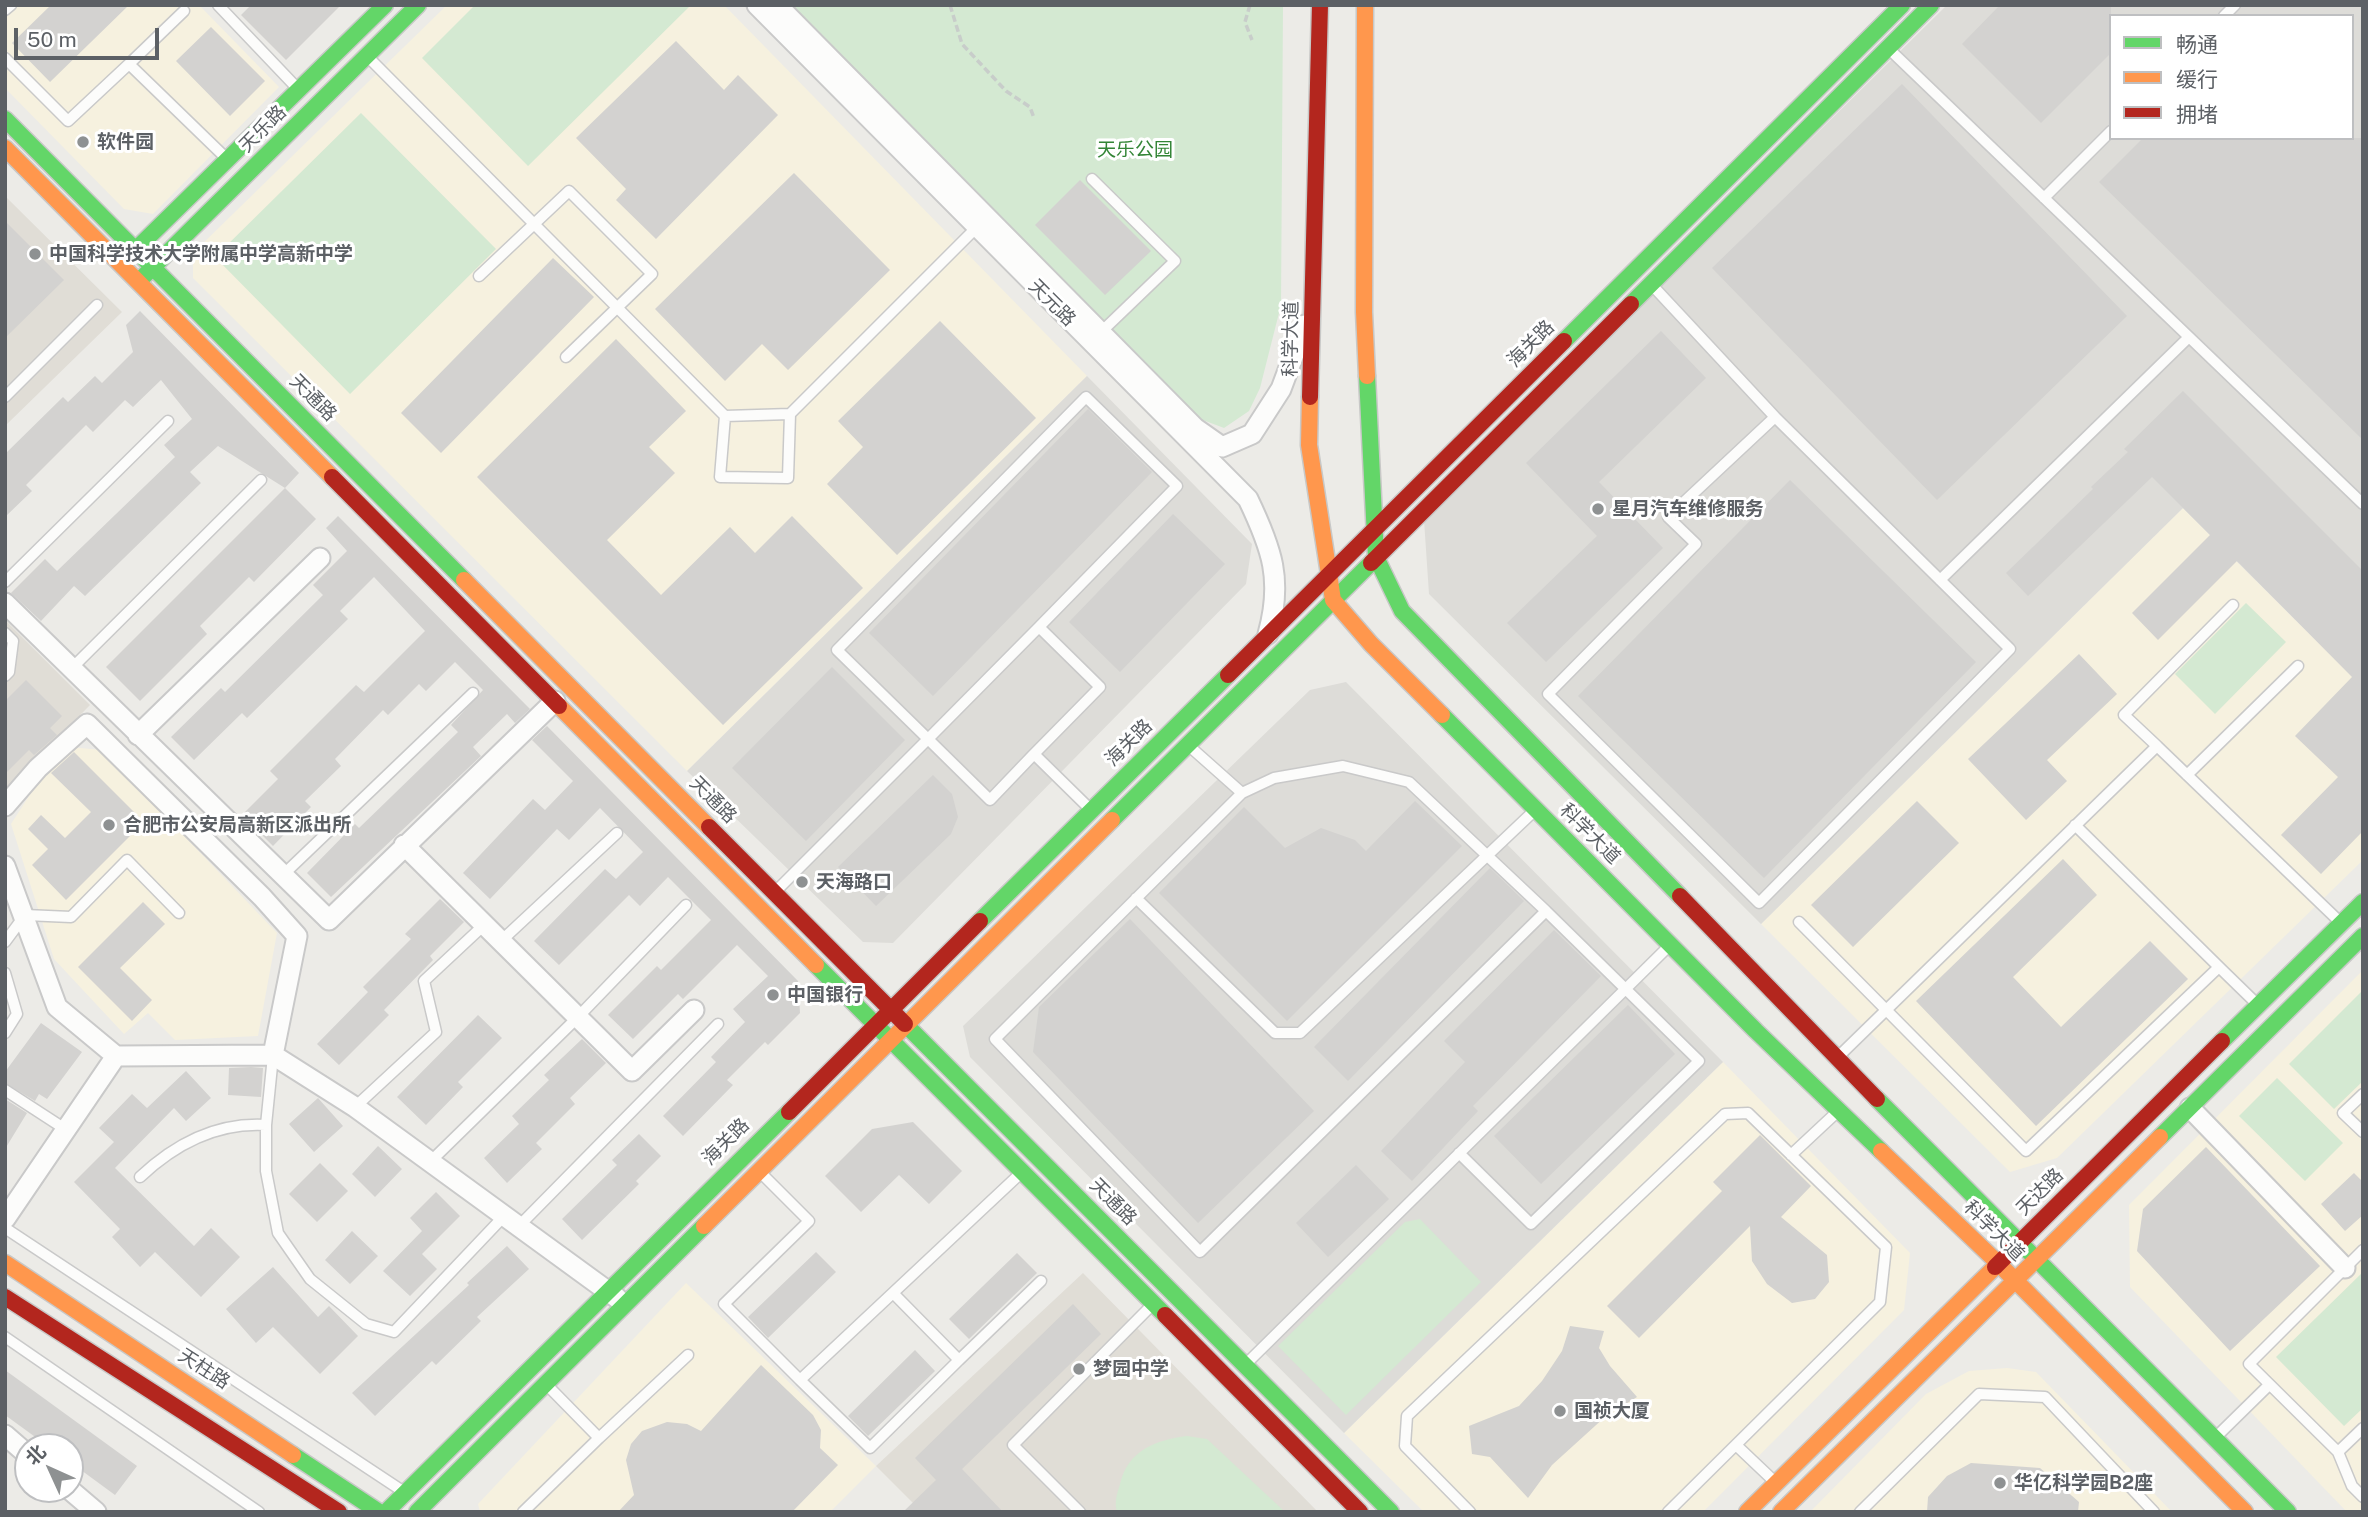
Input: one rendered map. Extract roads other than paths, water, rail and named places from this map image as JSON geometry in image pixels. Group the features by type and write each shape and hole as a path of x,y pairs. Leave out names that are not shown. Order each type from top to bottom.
{"main road":[{"name":"天乐路","path":"121,264 385,5"},
{"name":"天乐路","path":"138,281 418,5"},
{"name":"科学大道","path":"1320,5 1310,445 1333,600 1371,644 1536,810 1998,1263 2245,1512"},
{"name":"科学大道","path":"1364,5 1364,312 1376,557 1402,611 2035,1261 2288,1512"},
{"name":"海关路","path":"386,1512 1902,5"},
{"path":"423,1510 546,1383 1931,5"},
{"name":"天通路","path":"5,119 1391,1512"},
{"path":"5,148 1360,1512"},
{"name":"天达路","path":"1747,1512 2363,902"},
{"path":"1787,1506 2363,936"},
{"name":"天柱路","path":"5,1263 379,1512"},
{"path":"5,1297 339,1512"}],"street":[{"name":"天元路","path":"757,5 976,227 1195,428 1223,447 1252,434 1281,389 1313,304"},
{"name":"天元路","path":"777,5 1248,499 1268,540 1276,582 1276,604 1268,634"},
{"path":"138,735 320,558"},
{"path":"5,603 329,920 555,701"},
{"path":"5,806 38,768 88,724 262,897 297,936 273,1055"},
{"path":"404,845 632,1070 694,1010"},
{"path":"5,866 57,1007 116,1056 273,1055 355,1107 626,1304"},
{"path":"5,1219 116,1056"},
{"path":"2190,1108 2345,1268"}],"lane":[{"path":"5,10 10,5"},
{"path":"218,5 299,89"},
{"path":"5,58 68,121 184,11"},
{"path":"1874,34 2363,504"},
{"path":"367,56 725,416 790,414"},
{"path":"129,64 228,159"},
{"path":"2045,198 2109,133"},
{"path":"1092,178 1175,261 1096,337"},
{"path":"479,275 569,191 652,274 566,357"},
{"path":"725,416 720,478 788,478 790,414 976,227"},
{"path":"1650,284 1775,417 2010,649 1759,903 1548,694 1696,544 1668,517 1775,417"},
{"path":"5,397 97,305"},
{"path":"1940,580 2189,337"},
{"path":"775,892 928,740 1177,486 1086,397 837,650 928,740 990,800 1100,687 1039,627"},
{"path":"5,582 167,421"},
{"path":"70,669 261,480"},
{"path":"2233,605 2124,715 2341,923"},
{"path":"5,633 13,641 9,672 5,676"},
{"path":"2187,775 2298,666"},
{"path":"284,874 473,693"},
{"path":"1188,745 1242,793"},
{"path":"1837,1058 2157,746"},
{"path":"1034,754 1091,810"},
{"path":"1459,1153 1531,1224 1699,1061 1546,911 1409,782 1343,765 1274,778 1242,793 995,1039 1200,1252 1546,911"},
{"path":"1136,898 1275,1033 1300,1033 1486,854 1536,810"},
{"path":"2075,825 2258,1005"},
{"path":"501,941 617,834"},
{"path":"5,942 25,915 71,917 127,859 179,913"},
{"path":"430,1161 578,1017 686,905"},
{"path":"1799,922 2026,1151 2219,967"},
{"path":"355,1107 436,1032 424,981 484,925"},
{"path":"1230,1381 1671,945"},
{"path":"5,973 17,1014 5,1032"},
{"path":"273,1055 266,1125 266,1171 278,1233 310,1279 366,1324 394,1332 718,1024"},
{"path":"5,1090 65,1129"},
{"path":"2363,1094 2343,1113 2363,1132"},
{"path":"1791,1155 1839,1110"},
{"path":"1470,1512 1405,1446 1407,1416 1724,1114 1748,1113 1886,1247 1880,1301 1668,1512"},
{"path":"140,1177 164,1154 204,1134 242,1124 266,1125"},
{"path":"759,1171 809,1221 724,1304 870,1448 1041,1281"},
{"path":"800,1380 1022,1172"},
{"path":"5,1228 405,1492 423,1510"},
{"path":"2363,1250 2249,1364 2338,1452 2352,1486 2363,1497"},
{"path":"893,1293 959,1360"},
{"path":"1080,1512 1013,1445 1153,1303"},
{"path":"5,1337 260,1512"},
{"path":"523,1512 688,1355"},
{"path":"546,1383 599,1438"},
{"path":"2214,1439 2269,1385"},
{"path":"1860,1512 1979,1394 2045,1397 2154,1512"},
{"path":"2338,1452 2363,1428"},
{"path":"1736,1446 1776,1483 1787,1506"}],"place":[{"name":"软件园","path":"83,142"},
{"name":"中国科学技术大学附属中学高新中学","path":"35,254"},
{"name":"星月汽车维修服务","path":"1598,509"},
{"name":"合肥市公安局高新区派出所","path":"109,825"},
{"name":"天海路口","path":"802,882"},
{"name":"中国银行","path":"773,995"},
{"name":"梦园中学","path":"1079,1369"},
{"name":"国祯大厦","path":"1560,1411"},
{"name":"华亿科学园B2座","path":"2000,1483"}],"park label":[{"name":"天乐公园","path":"1135,150"}]}
